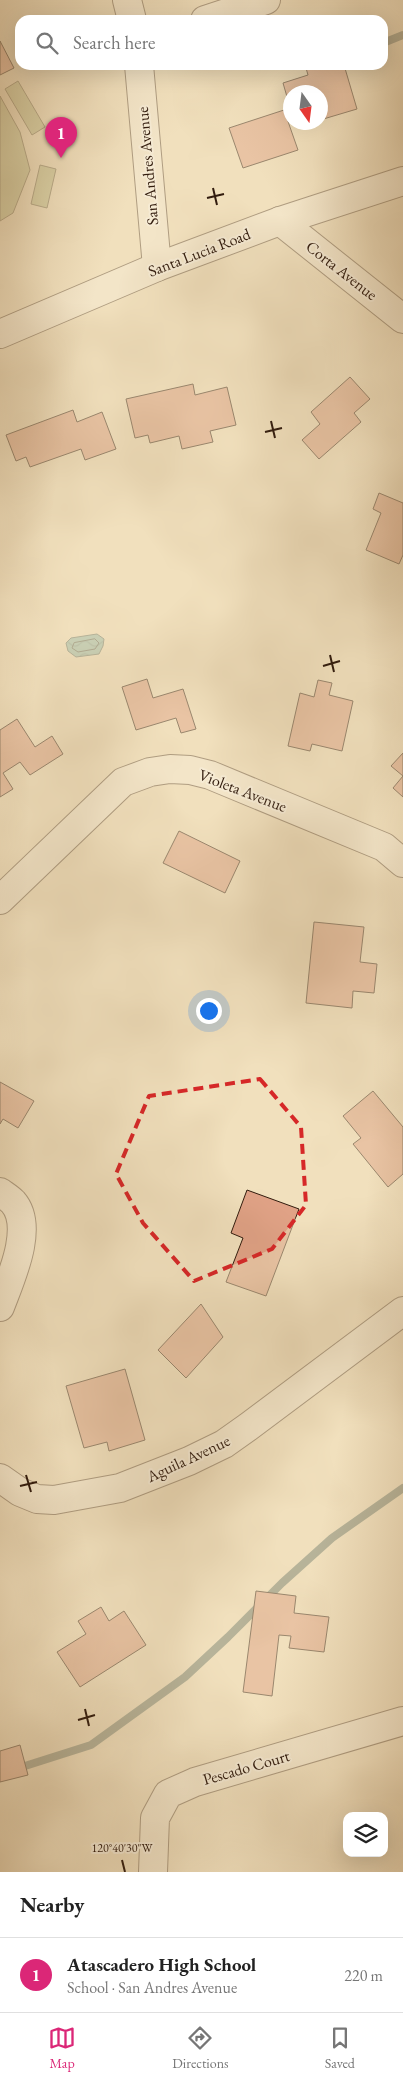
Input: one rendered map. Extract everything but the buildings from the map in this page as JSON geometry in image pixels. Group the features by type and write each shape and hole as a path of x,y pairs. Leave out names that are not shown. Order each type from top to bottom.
{"street":[{"path":"127,0 131,15"},
{"path":"220,15 266,0"},
{"name":"San Andres Avenue","path":"139,70 157,267"},
{"name":"Santa Lucia Road","path":"0,334 157,267 280,221 403,180"},
{"name":"Corta Avenue","path":"280,221 403,319"},
{"name":"Violeta Avenue","path":"0,900 123,782 150,772 170,769 190,770 210,775 384,848 403,862"},
{"path":"0,1192 13,1202 22,1223 18,1255 0,1307"},
{"name":"Aguila Avenue","path":"0,1478 20,1492 37,1498 54,1500 120,1488 189,1461 224,1444 403,1310"},
{"name":"Pescado Court","path":"153,1872 156,1818 168,1794 195,1782 403,1721"}],"highlighted area":[{"path":"260,1079 301,1127 306,1205 272,1249 194,1281 143,1223 116,1174 149,1096"}],"green space":[{"path":"18,81 45,127 32,135 5,89"},
{"path":"0,96 20,132 30,170 13,213 0,221"},
{"path":"40,165 56,169 47,208 31,204"}],"water":[{"path":"97,634 104,639 99,654 76,657 68,651 66,643 71,638"}],"waterway":[{"path":"388,41 403,35"},
{"path":"0,1774 91,1745 185,1677 282,1583 332,1538 403,1488"}],"place":[{"name":"Atascadero High School","path":"61,158"}]}
